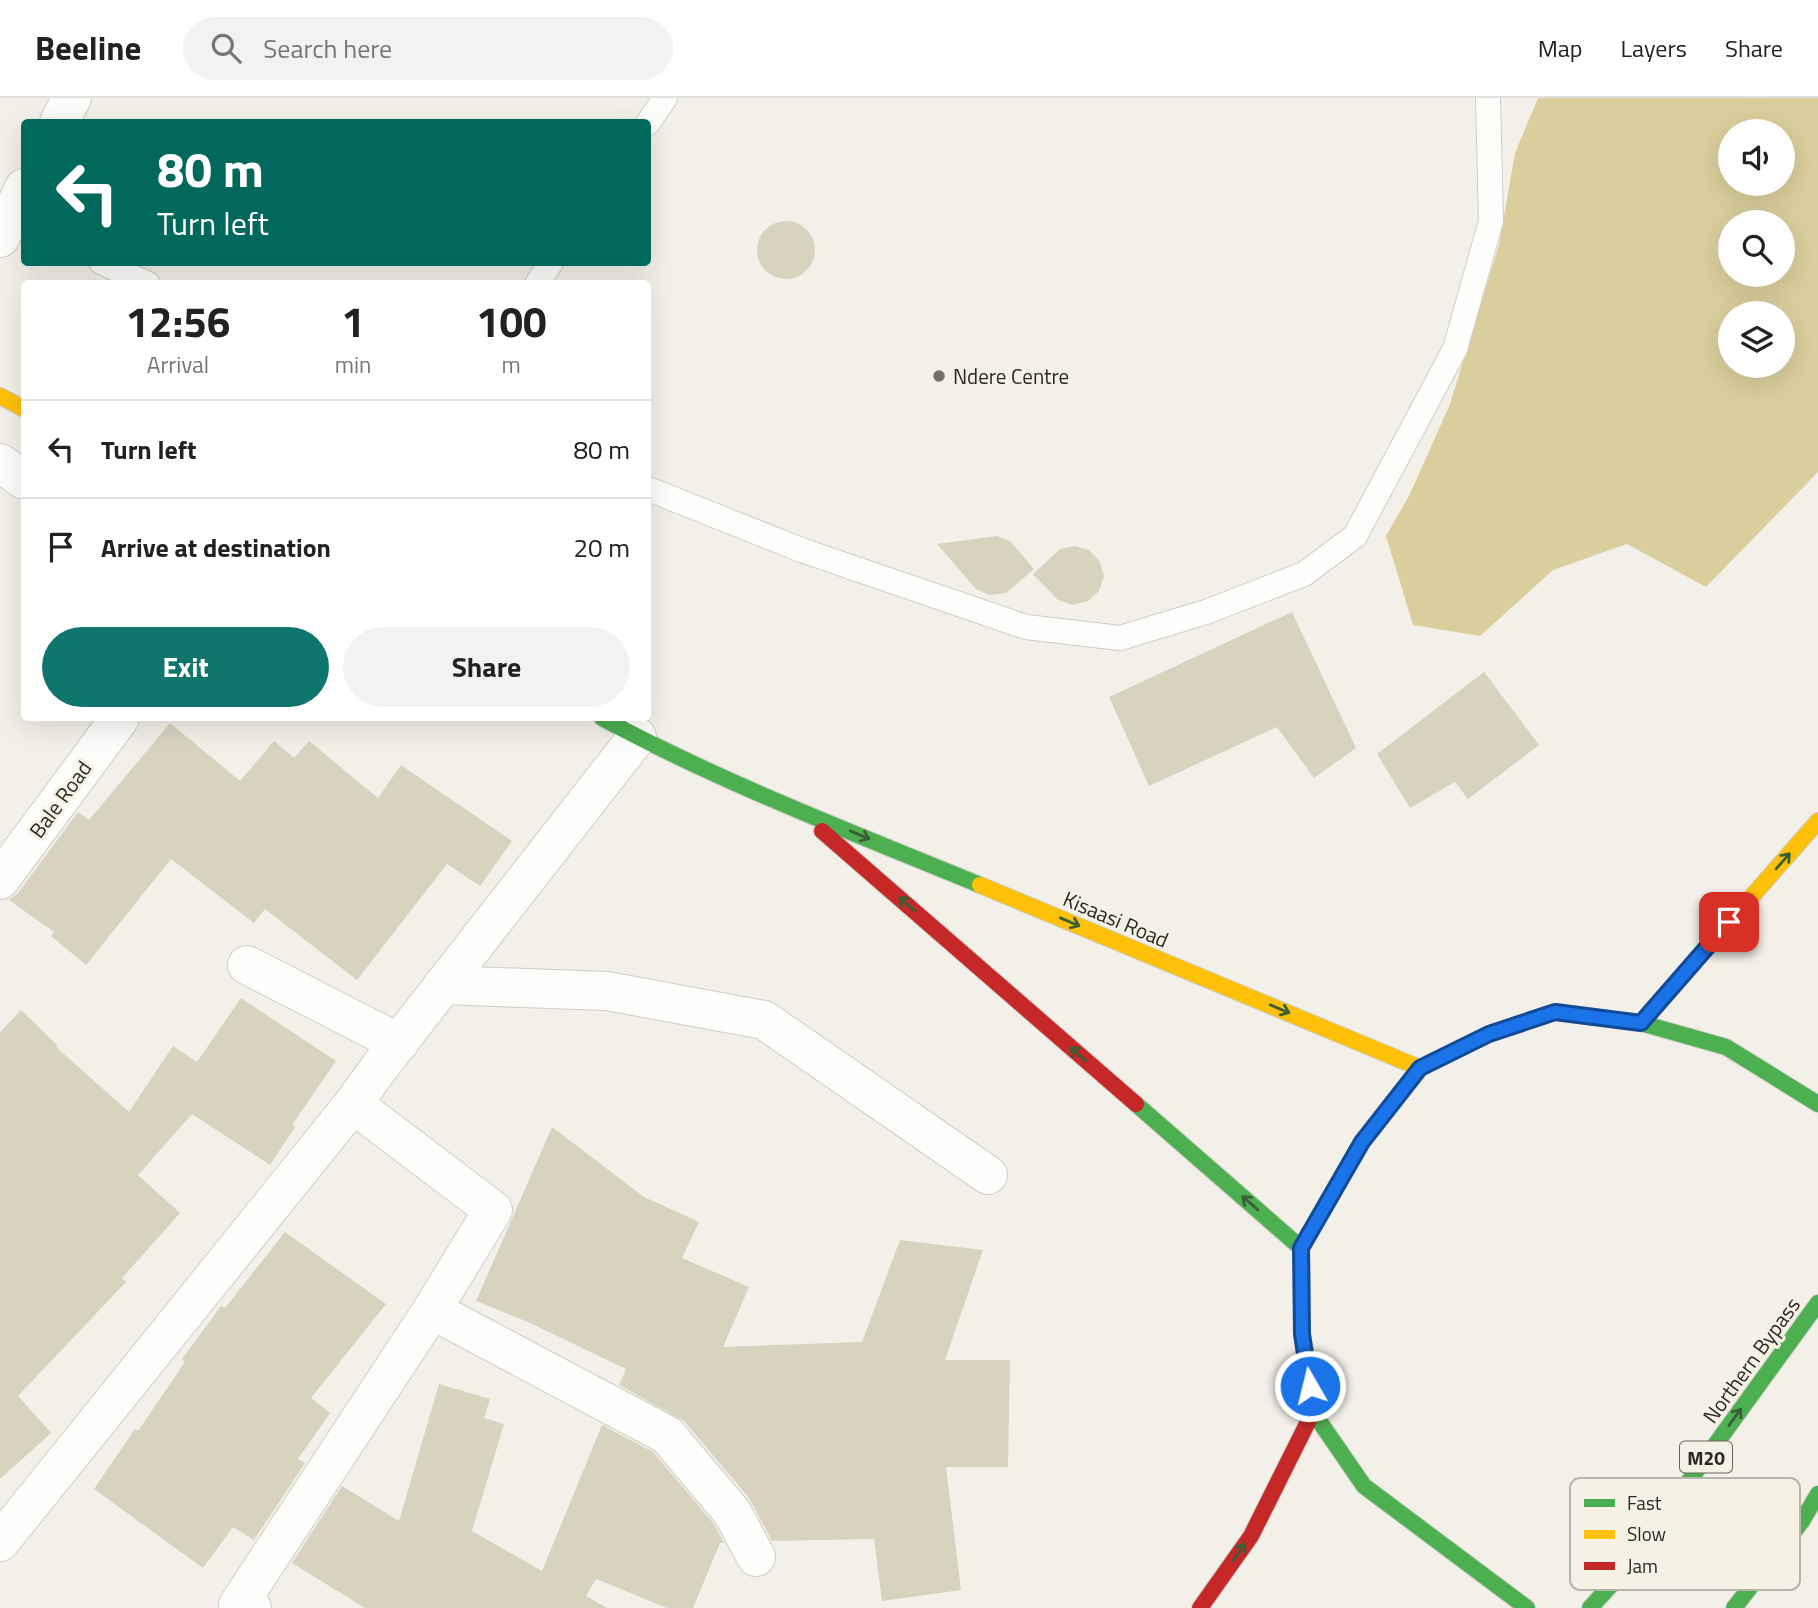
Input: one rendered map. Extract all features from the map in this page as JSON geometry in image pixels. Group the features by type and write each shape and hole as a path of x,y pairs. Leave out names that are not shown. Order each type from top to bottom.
{"main road":[{"path":"0,396 21,407"},
{"name":"Kisaasi Road","path":"608,721 797,809 1420,1068"},
{"name":"Kisaasi Road","path":"797,809 1301,1248"},
{"path":"1641,1023 1818,821"},
{"path":"1527,1608 1364,1486 1314,1412 1302,1334 1301,1248 1362,1142 1420,1068 1489,1034 1555,1012 1641,1023 1726,1047 1818,1104"},
{"name":"Northern Bypass","path":"1691,1478 1818,1303"},
{"path":"1200,1608 1251,1536 1314,1412"},
{"path":"1800,1524 1818,1494"},
{"name":"Northern Bypass","path":"1590,1608 1606,1590"},
{"path":"1734,1608 1748,1590"}],"street":[{"path":"61,119 72,98"},
{"path":"0,463 21,478"},
{"name":"Bale Road","path":"0,880 118,721"},
{"path":"0,1542 353,1104 637,737"},
{"path":"247,965 399,1043"},
{"path":"443,985 607,991 764,1020 988,1175"},
{"path":"252,1608 238,1605 432,1310 493,1210 353,1104"},
{"path":"432,1310 667,1435 732,1512 756,1557"}],"lane":[{"path":"651,119 665,98"},
{"path":"651,490 804,551 1026,627 1119,638 1206,612 1304,574 1355,536 1455,349 1491,221 1488,98"},
{"path":"110,266 139,280"}],"shaded area":[{"path":"1538,98 1818,98 1818,472 1706,587 1627,544 1553,570 1480,636 1413,625 1386,536 1409,496 1450,404 1499,245 1515,153"}],"building":[{"path":"786,221 797,223 810,234 815,250 813,261 802,274 786,279 775,277 762,266 757,250 759,239 770,226"},
{"path":"997,536 1011,542 1034,569 1006,593 990,595 976,589 937,544"},
{"path":"1075,546 1089,550 1100,562 1104,576 1099,591 1088,601 1073,605 1058,600 1033,574 1060,549"},
{"path":"1292,612 1356,748 1314,778 1277,727 1149,786 1109,697"},
{"path":"1484,672 1539,745 1468,799 1455,782 1410,808 1377,754"},
{"path":"170,723 240,781 274,741 294,758 309,741 378,798 401,765 512,841 480,886 447,864 357,980 265,909 254,923 171,859 86,965 51,936 54,932 9,900 18,893 78,812 89,820"},
{"path":"241,998 336,1061 292,1125 295,1127 270,1165 192,1114 138,1175 180,1213 122,1278 126,1282 18,1396 51,1433 0,1479 0,1032 21,1010 58,1046 56,1047 129,1112 173,1046 197,1062"},
{"path":"552,1127 644,1197 699,1222 682,1258 749,1287 723,1347 862,1342 900,1240 983,1250 945,1360 1010,1360 1008,1467 946,1467 961,1590 882,1601 874,1539 772,1541 749,1498 684,1421 619,1385 626,1369 528,1322 476,1301"},
{"path":"285,1232 386,1304 311,1398 330,1413 298,1459 305,1463 254,1540 233,1527 203,1568 94,1489 135,1429 138,1431 185,1362 182,1359 221,1306 225,1308"},
{"path":"439,1384 490,1399 484,1418 504,1424 472,1531 542,1571 602,1425 653,1452 714,1524 724,1543 720,1543 693,1608 667,1608 596,1579 586,1596 607,1608 365,1608 292,1563 342,1486 399,1521"}],"traffic: fast":[{"path":"608,721 741,786 980,885"},
{"path":"1460,1048 1489,1034 1555,1012 1641,1023 1726,1047 1818,1104"},
{"path":"1136,1104 1301,1248"},
{"path":"1302,1292 1302,1334 1313,1412 1364,1486 1527,1608"},
{"path":"1691,1478 1818,1303"},
{"path":"1800,1524 1818,1494"},
{"path":"1590,1608 1606,1590"},
{"path":"1734,1608 1748,1590"}],"traffic: slow":[{"path":"0,396 21,407"},
{"path":"1641,1023 1818,821"},
{"path":"980,885 1420,1068"},
{"path":"1302,1292 1301,1248 1362,1142 1420,1068 1460,1048"}],"traffic: jam":[{"path":"822,831 1136,1104"},
{"path":"1200,1608 1251,1536 1313,1412"}],"place":[{"name":"Ndere Centre","path":"939,376"}],"route":[{"path":"1310,1386 1302,1334 1301,1248 1362,1142 1420,1068 1489,1034 1555,1012 1641,1023 1729,922"}]}
